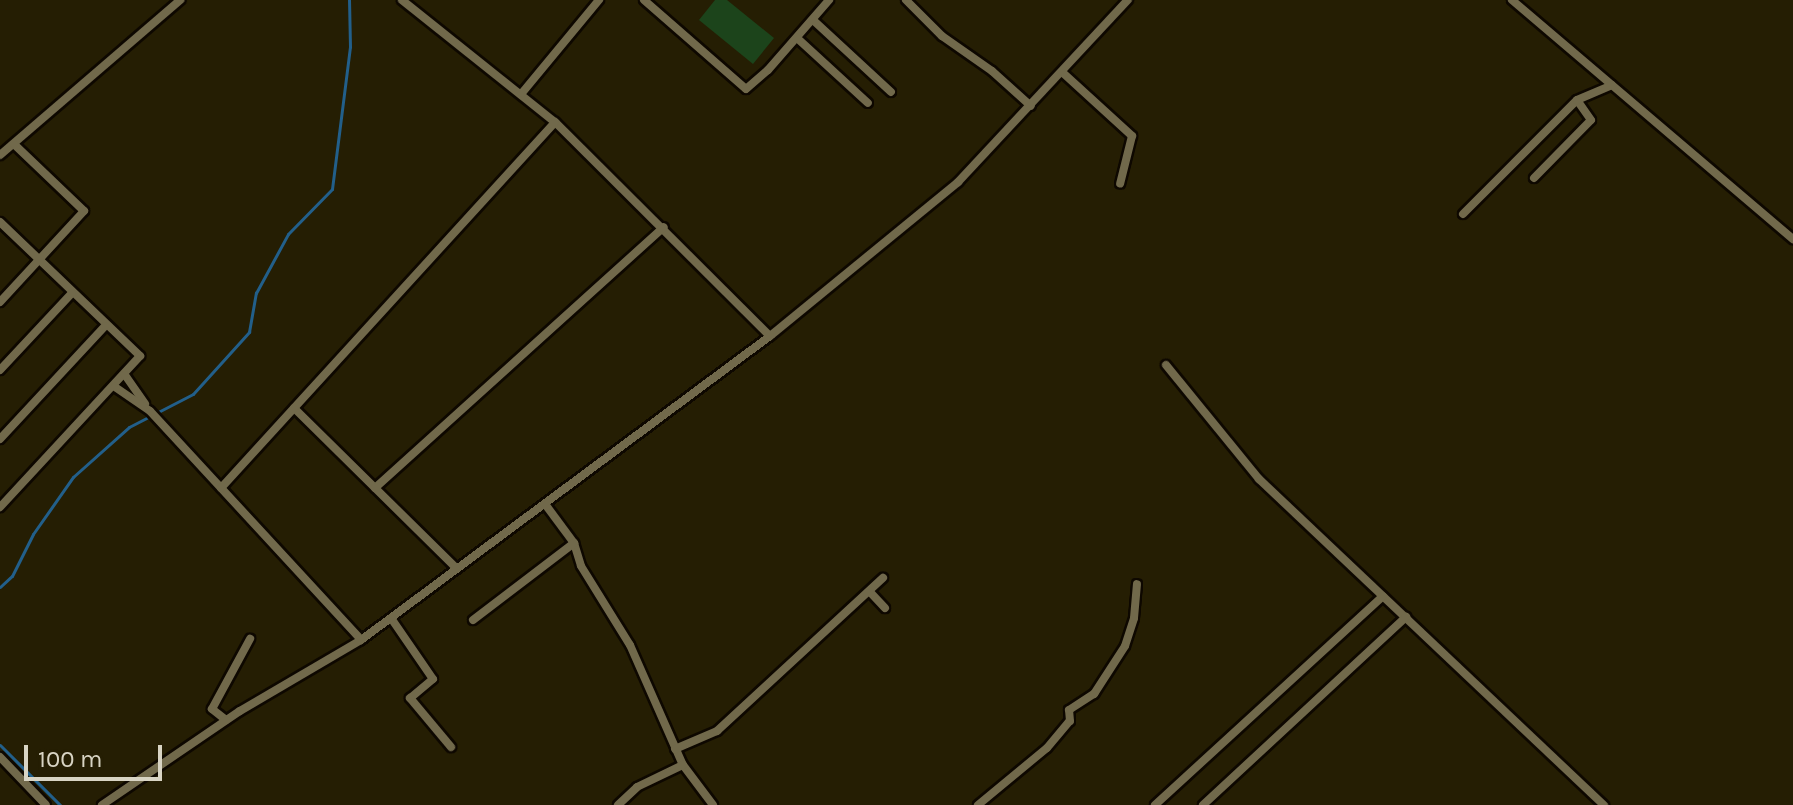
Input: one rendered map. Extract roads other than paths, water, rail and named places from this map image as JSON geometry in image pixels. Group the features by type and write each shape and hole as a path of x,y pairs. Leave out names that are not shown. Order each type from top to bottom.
{"street":[{"path":"0,155 180,0"},
{"path":"522,93 599,0"},
{"path":"644,0 746,89 797,38 829,0"},
{"path":"906,0 942,36 992,71 1031,106"},
{"path":"102,805 226,720 361,640 770,336 958,182 1128,0"},
{"path":"1512,0 1793,239"},
{"path":"406,1 555,122 664,227 770,336"},
{"path":"813,20 891,92"},
{"path":"797,38 868,103"},
{"path":"1062,72 1132,136 1120,184"},
{"path":"1463,214 1577,100 1612,85"},
{"path":"1534,178 1591,120 1577,100"},
{"path":"221,488 555,122"},
{"path":"0,302 84,211 14,144"},
{"path":"0,507 115,387 140,356 1,227"},
{"path":"375,488 664,227"},
{"path":"0,370 72,293"},
{"path":"0,439 105,326"},
{"path":"1166,365 1259,479 1604,805"},
{"path":"125,375 150,411 361,640"},
{"path":"115,387 150,411"},
{"path":"294,408 457,569"},
{"path":"545,504 574,543 581,566 630,645 683,765 713,805"},
{"path":"473,620 574,543"},
{"path":"675,749 717,731 883,578"},
{"path":"978,805 1047,748 1070,721 1069,710 1094,694 1125,646 1134,618 1137,584"},
{"path":"870,592 885,608"},
{"path":"1155,805 1383,596"},
{"path":"1203,805 1406,617"},
{"path":"391,618 433,679 410,698 451,747"},
{"path":"226,720 212,709 250,639"},
{"path":"0,757 46,805"},
{"path":"618,805 637,787 683,765"}],"waterway":[{"path":"0,587 12,576 33,534 73,477 129,427 193,394 249,332 256,293 288,234 332,189 350,47 349,0"},
{"path":"0,745 60,805"}]}
